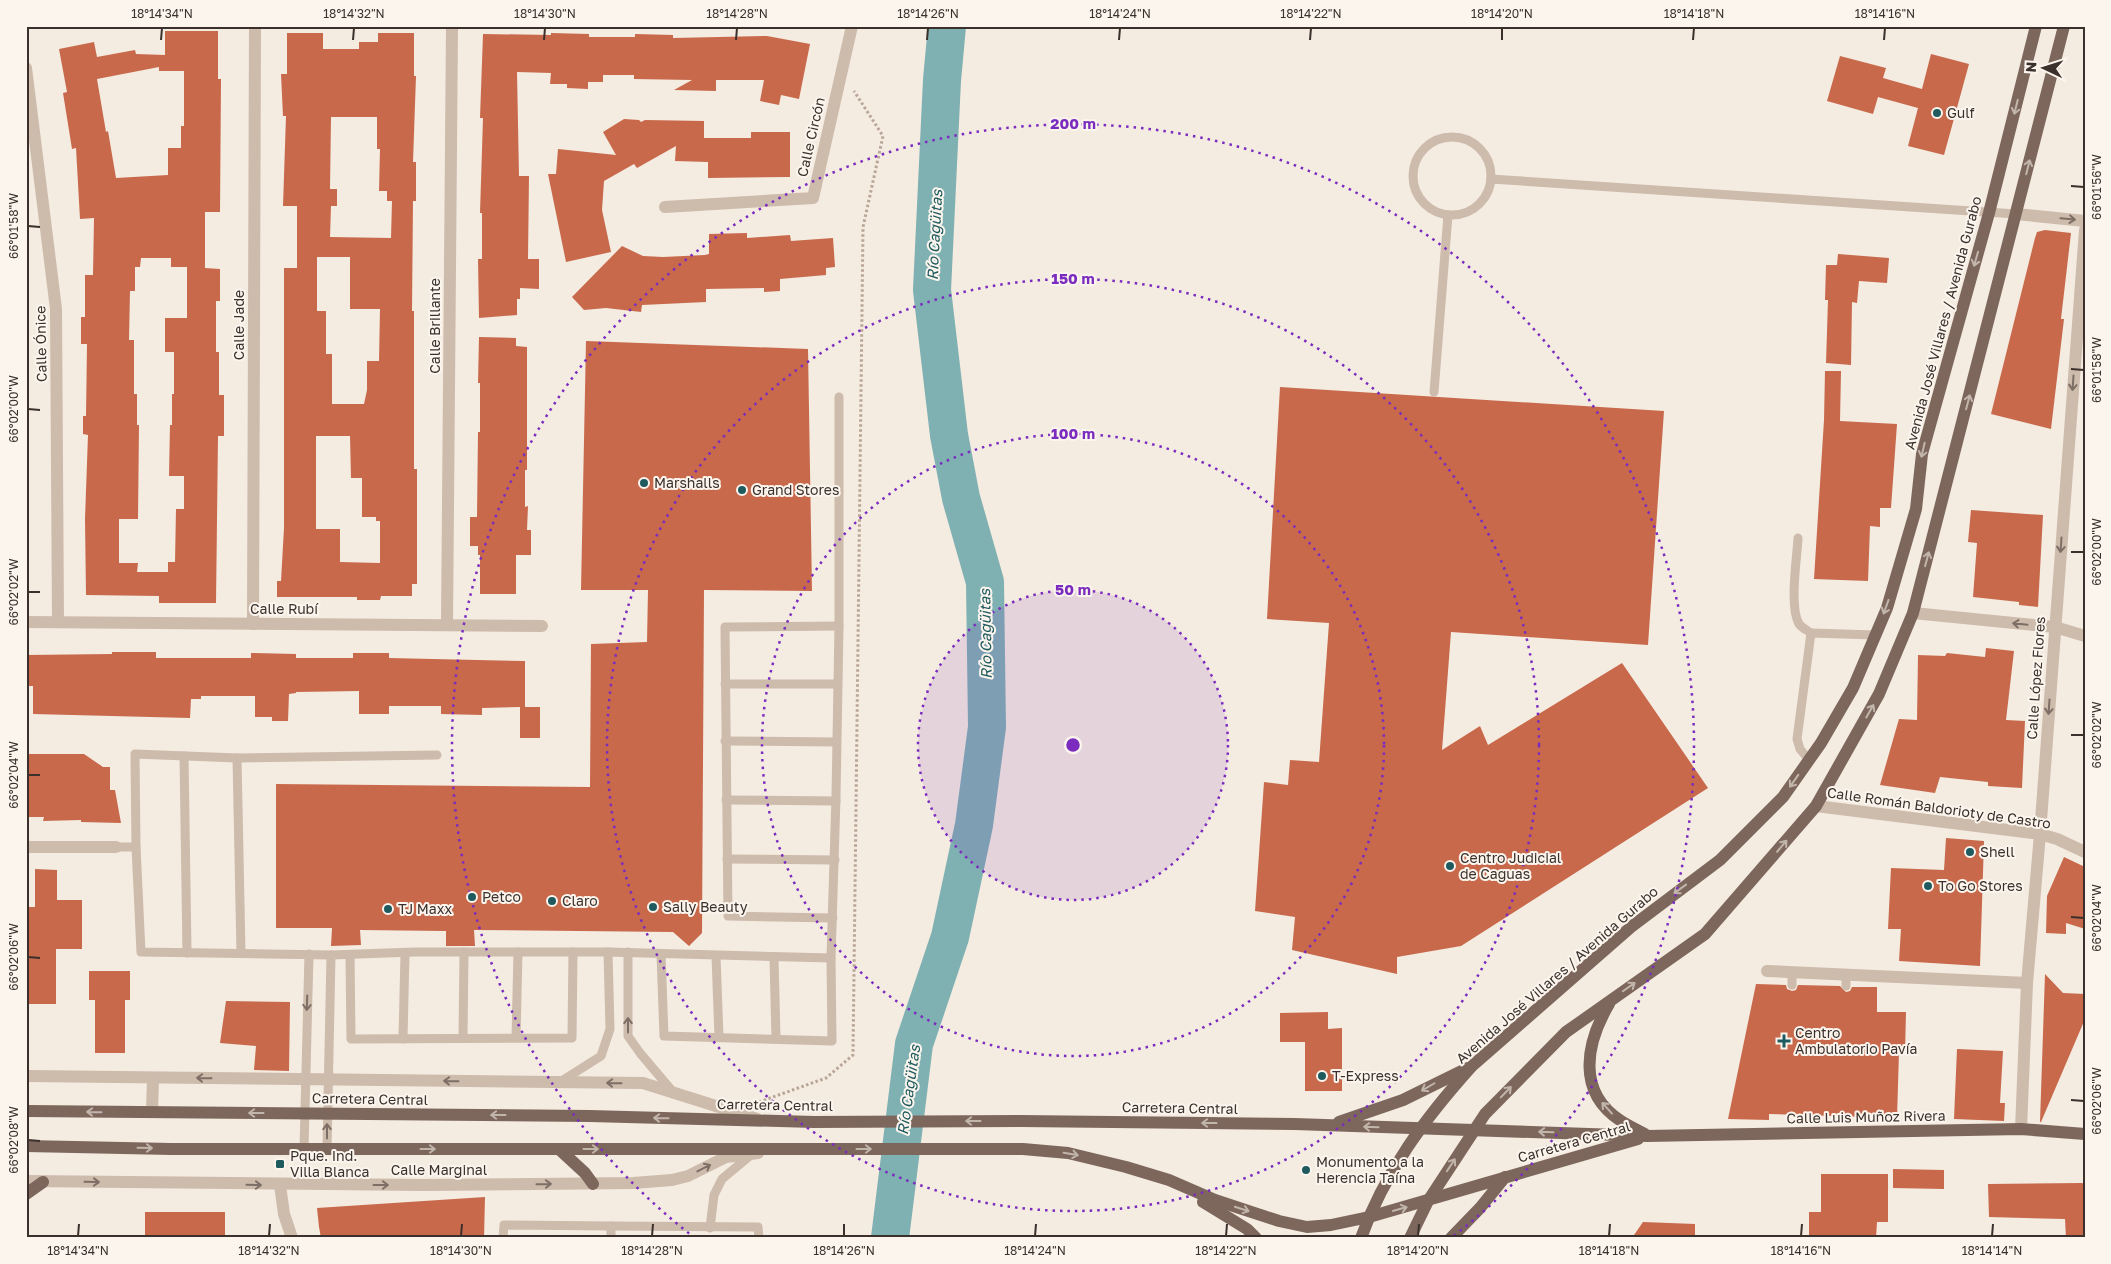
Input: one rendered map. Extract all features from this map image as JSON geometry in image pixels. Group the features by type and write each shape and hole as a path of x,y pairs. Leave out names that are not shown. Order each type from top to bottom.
{"main road":[{"name":"Avenida José Villares / Avenida Gurabo","path":"1361,1238 1377,1197 1420,1129 1472,1066 1631,927 1720,860 1783,797 1853,688 1887,608 1916,509 1922,454 1989,212 2036,26"},
{"path":"2046,98 2057,26"},
{"path":"1410,1238 1428,1201 1485,1114 1566,1032 1705,934 1816,806 1879,694 1913,613 2064,26"},
{"path":"1612,999 1591,1042 1589,1059 1592,1083 1604,1106 1620,1121 1647,1136"},
{"path":"1319,1126 1341,1122 1403,1100 1431,1084 1472,1066"},
{"name":"Carretera Central","path":"26,1111 590,1116 814,1122 1021,1121 1319,1126 1647,1136"},
{"name":"Calle Luis Muñoz Rivera","path":"1647,1136 2021,1129 2085,1134"},
{"name":"Carretera Central","path":"26,1146 171,1149 1022,1149 1068,1153 1169,1180 1237,1208 1279,1222 1307,1227 1332,1226 1428,1201 1647,1136"},
{"path":"559,1149 585,1173 593,1184"},
{"path":"1451,1238 1480,1208 1505,1177"},
{"path":"1169,1180 1224,1214 1256,1238"},
{"path":"26,1194 43,1182"}],"street":[{"name":"Calle Jade","path":"252,624 255,26"},
{"name":"Calle Brillante","path":"448,625 452,26"},
{"name":"Calle Circón","path":"665,207 813,198 852,26"},
{"name":"Calle Ónice","path":"26,68 56,309 58,622"},
{"path":"2016,214 2085,221"},
{"name":"Calle López Flores","path":"2021,1129 2027,983 2040,834 2085,230"},
{"path":"1913,613 2055,627 2085,636"},
{"name":"Calle Rubí","path":"26,622 542,626"},
{"name":"Calle Román Baldorioty de Castro","path":"1816,806 2040,834 2057,839 2085,852"},
{"path":"26,847 116,847"},
{"path":"1767,972 1792,979 2027,983"},
{"path":"26,1076 643,1083 762,1120"},
{"path":"152,1078 152,1112"},
{"name":"Calle Marginal","path":"26,1182 280,1185 593,1184 672,1180 688,1176 726,1157 786,1148"},
{"path":"280,1185 284,1214 292,1238"}],"lane":[{"path":"1451,137 1467,140 1480,149 1489,163 1492,179 1487,194 1477,207 1463,214 1448,216 1434,212 1424,204 1416,192 1413,179 1415,165 1422,151 1435,141 1451,137"},
{"path":"1492,179 2016,214"},
{"path":"1434,392 1448,216"},
{"path":"661,954 664,1036 832,1041 831,958 835,860 839,626 839,397"},
{"path":"1798,538 1794,603 1797,621 1811,633 1875,635"},
{"path":"833,918 728,916 725,627 839,626"},
{"path":"1808,760 1800,749 1797,739 1811,633"},
{"path":"725,684 837,684"},
{"path":"725,741 836,742"},
{"path":"437,755 237,758 135,754 136,847 141,952 331,955 464,952 628,952 774,958 831,958"},
{"path":"184,756 187,953"},
{"path":"237,758 240,953"},
{"path":"726,800 836,801"},
{"path":"116,847 136,847"},
{"path":"727,859 835,860"},
{"path":"463,1038 464,952"},
{"path":"516,1038 518,952"},
{"path":"350,955 351,1039 572,1038 573,952"},
{"path":"560,1082 601,1056 610,1029 608,952"},
{"path":"628,952 628,1036 640,1053 674,1092"},
{"path":"403,1039 405,953"},
{"path":"304,1149 309,954"},
{"path":"327,1149 331,955"},
{"path":"716,956 719,1037"},
{"path":"774,958 776,1040"},
{"path":"710,1228 714,1196 722,1179 752,1154"},
{"path":"503,1238 504,1225 758,1227 759,1238"},
{"path":"611,1226 611,1238"}],"building":[{"path":"165,31 218,31 218,79 221,79 220,212 205,212 205,268 220,269 220,301 216,301 216,352 219,352 219,395 224,395 224,436 218,436 216,603 159,603 159,596 86,595 85,519 88,435 83,434 83,416 86,416 87,344 81,344 81,317 85,317 85,275 93,275 94,218 80,219 76,148 72,149 63,93 67,92 59,49 94,42 97,57 135,50 136,54 165,55","holes":["159,67 159,71 184,71 184,126 181,126 181,148 168,148 168,175 116,178 97,79","141,258 171,258 171,267 187,267 187,318 165,318 165,352 174,352 174,394 172,394 172,425 170,425 169,476 184,476 184,509 176,509 175,562 168,562 168,572 137,572 138,563 119,563 119,519 138,519 139,425 137,425 137,394 134,394 134,340 129,340 130,291 135,291 135,267 140,267"]},
{"path":"287,33 323,33 323,49 359,49 359,42 378,42 378,33 414,33 414,76 416,76 413,162 416,162 416,201 413,201 412,311 414,311 414,469 417,469 417,584 412,584 412,596 381,596 380,600 357,600 357,597 277,597 277,581 281,581 284,528 284,268 297,268 297,206 283,206 286,116 283,116 281,74 287,74","holes":["331,117 377,117 377,149 380,149 379,191 387,191 387,201 392,201 391,238 330,237 331,206 337,206 337,189 330,189","317,257 350,257 350,309 380,309 379,361 367,361 367,390 364,404 332,404 332,354 326,354 326,311 317,311","316,436 350,436 351,478 362,478 362,517 376,517 376,521 380,521 380,563 340,562 340,529 316,529"]},
{"path":"551,33 589,34 589,37 635,37 635,34 673,35 673,38 767,36 810,44 799,99 781,95 779,105 760,101 764,80 716,80 716,91 674,90 692,80 634,79 634,75 603,75 603,82 588,82 588,89 567,88 567,84 550,84 551,73 517,72 519,176 529,176 528,259 539,259 539,289 520,288 520,299 517,299 517,315 479,318 478,259 482,259 482,213 480,213 483,118 480,118 483,34 551,35"},
{"path":"1931,54 1969,64 1944,155 1908,146 1918,108 1878,97 1873,114 1827,101 1840,56 1886,68 1883,78 1922,89"},
{"path":"624,119 639,120 641,122 645,120 704,121 704,138 751,138 751,132 790,132 790,177 708,178 708,162 675,161 676,146 637,168 634,164 604,181 602,210 611,252 566,262 548,174 556,174 558,149 616,155 603,132"},
{"path":"2045,230 2071,233 2061,319 2064,319 2051,429 1991,414 2035,238 2037,232"},
{"path":"747,233 747,238 790,235 791,241 833,238 835,267 826,268 826,275 780,279 780,291 764,292 764,288 706,289 706,302 642,305 641,312 606,308 584,310 572,297 622,246 643,256 705,255 709,254 709,234"},
{"path":"1838,254 1889,258 1887,283 1859,281 1857,303 1852,302 1851,365 1826,363 1828,300 1825,300 1826,265 1837,265"},
{"path":"479,337 516,338 516,346 527,347 527,470 525,470 525,507 528,506 527,530 531,530 531,555 516,555 516,594 480,594 480,555 478,555 478,546 470,546 470,517 477,517 478,432 480,432"},
{"path":"586,341 808,349 812,591 704,590 702,933 689,946 673,932 474,930 475,946 446,946 446,931 360,930 361,945 331,946 332,928 276,928 276,784 590,787 591,644 647,642 648,590 581,590"},
{"path":"1825,371 1841,371 1840,421 1897,424 1891,508 1880,508 1880,527 1870,526 1868,581 1814,579 1824,420"},
{"path":"1280,387 1664,411 1648,645 1451,632 1442,750 1480,726 1488,745 1622,663 1708,788 1461,946 1397,957 1397,974 1292,950 1295,917 1255,911 1264,782 1288,785 1290,760 1319,762 1329,623 1267,619"},
{"path":"1971,510 2043,515 2038,607 2019,605 2019,602 1973,597 1977,543 1968,542"},
{"path":"1986,648 2014,651 2006,720 2025,721 2022,788 1988,786 1988,782 1940,777 1935,793 1880,785 1899,719 1917,720 1918,655 1945,656 1947,653 1985,657"},
{"path":"112,652 156,652 156,658 251,658 251,653 296,654 296,658 353,658 353,653 389,653 389,658 525,661 525,707 540,707 540,738 520,738 520,707 482,708 482,715 441,714 441,706 389,706 389,714 359,714 359,691 296,692 289,694 288,721 272,721 272,717 255,717 255,696 201,696 201,699 191,699 190,718 33,714 33,686 26,686 26,655 112,654"},
{"path":"26,754 84,754 103,767 110,767 110,790 115,790 121,823 81,822 81,820 43,821 44,817 26,817"},
{"path":"1946,838 1984,841 1980,966 1899,961 1901,929 1888,929 1891,868 1944,870"},
{"path":"2064,857 2085,867 2085,929 2066,923 2066,934 2046,933 2047,896"},
{"path":"35,869 57,870 57,900 82,900 82,949 56,949 56,1004 26,1004 26,907 35,907"},
{"path":"89,971 130,971 130,1000 125,1000 125,1053 95,1053 95,1000 89,1000"},
{"path":"2045,974 2063,993 2085,994 2085,1019 2040,1122"},
{"path":"1756,984 1786,985 1787,989 1792,991 1796,990 1798,985 1840,986 1846,992 1850,991 1852,987 1877,987 1877,1012 1906,1012 1905,1052 1899,1052 1897,1118 1769,1114 1769,1120 1728,1119"},
{"path":"226,1001 290,1002 289,1071 254,1070 256,1046 220,1043"},
{"path":"1328,1012 1328,1029 1342,1028 1342,1091 1305,1091 1305,1042 1280,1042 1280,1013"},
{"path":"1957,1049 2003,1051 2000,1103 2005,1103 2004,1121 1954,1119"},
{"path":"1893,1169 1944,1170 1944,1189 1893,1188"},
{"path":"1821,1174 1888,1174 1888,1222 1877,1222 1876,1238 1809,1238 1809,1212 1821,1212"},
{"path":"1988,1184 2085,1184 2085,1238 2066,1238 2065,1219 1989,1217"},
{"path":"485,1197 484,1238 321,1238 317,1208"},
{"path":"145,1212 225,1212 225,1238 145,1238"},
{"path":"1643,1222 1695,1224 1695,1238 1632,1238"}],"waterway":[{"name":"Río Cagüitas","path":"890,1238 914,1044 950,937 974,825 987,727 985,582 961,498 949,435 932,290 942,80 947,26"}],"place":[{"name":"Gulf","path":"1937,113"},
{"name":"Marshalls","path":"644,483"},
{"name":"Grand Stores","path":"742,490"},
{"name":"Shell","path":"1970,852"},
{"name":"Centro Judicial de Caguas","path":"1450,866"},
{"name":"To Go Stores","path":"1928,886"},
{"name":"Petco","path":"472,897"},
{"name":"Claro","path":"552,901"},
{"name":"Sally Beauty","path":"653,907"},
{"name":"TJ Maxx","path":"388,909"},
{"name":"Centro Ambulatorio Pavía","path":"1784,1041"},
{"name":"T-Express","path":"1322,1076"},
{"name":"Pque. Ind. Villa Blanca","path":"280,1164"},
{"name":"Monumento a la Herencia Taína","path":"1306,1170"}]}
